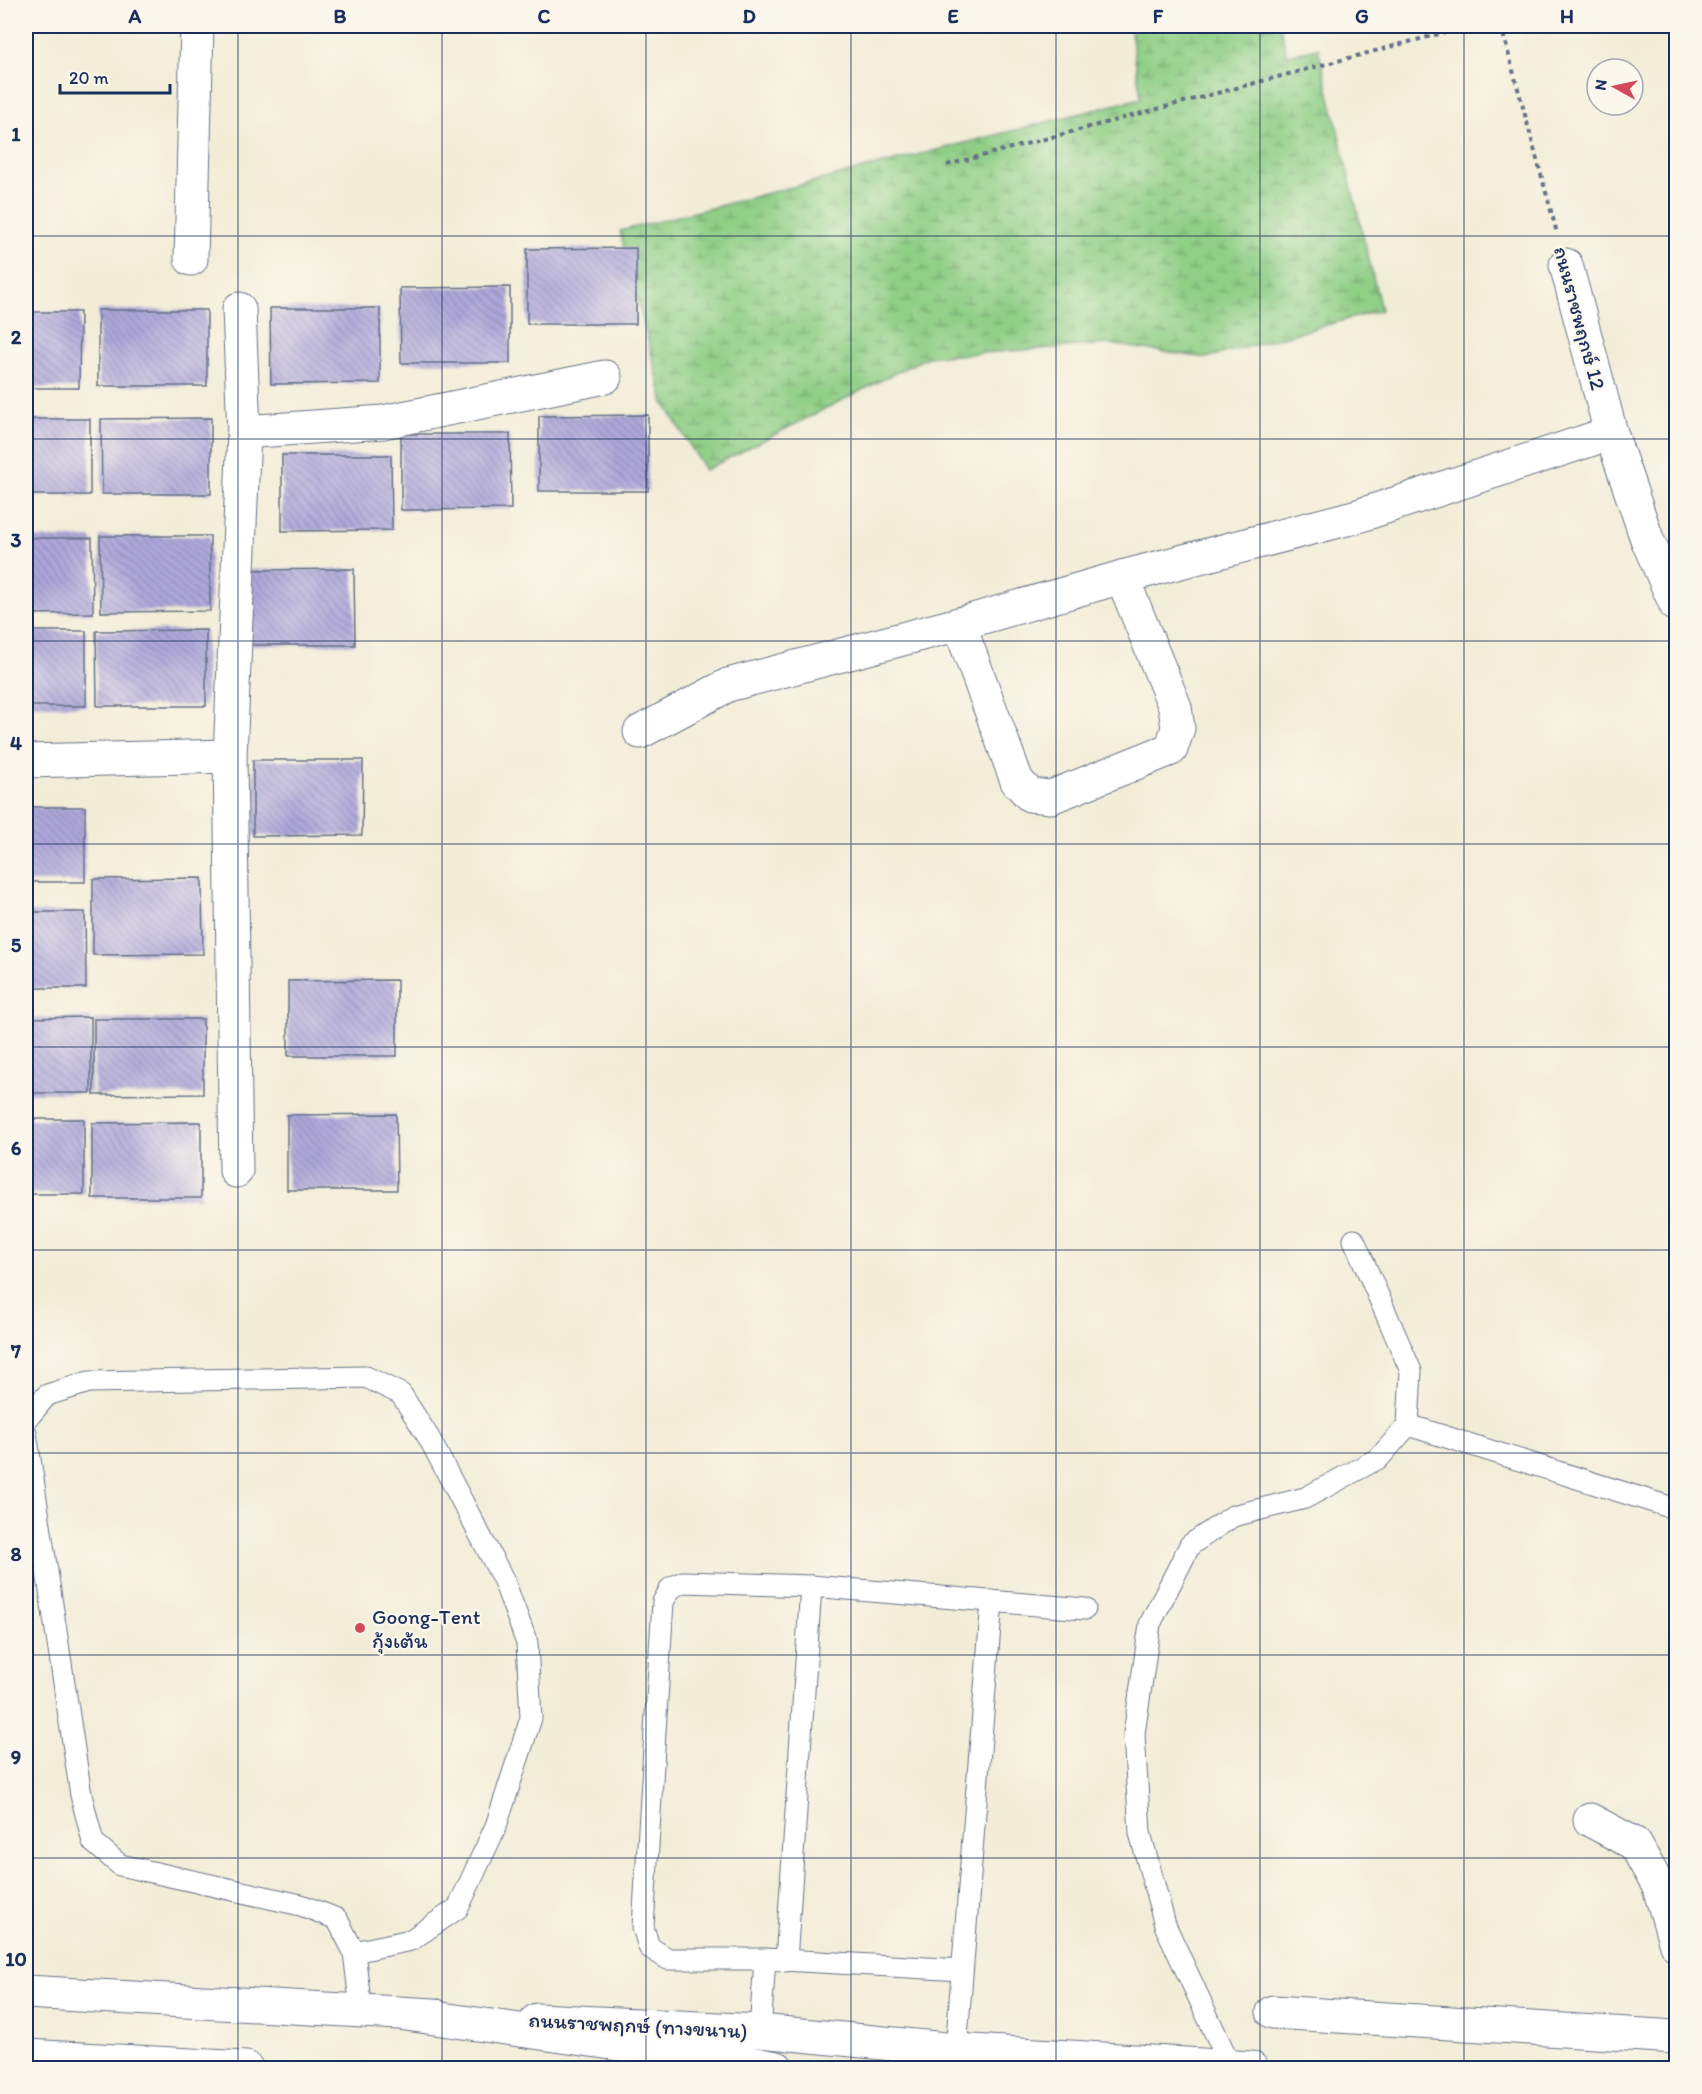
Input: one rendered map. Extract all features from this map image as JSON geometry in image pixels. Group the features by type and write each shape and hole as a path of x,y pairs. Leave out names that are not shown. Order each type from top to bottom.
{"street":[{"path":"191,259 197,26"},
{"name":"ถนนราชพฤกษ์ 12","path":"1566,265 1611,433 1647,539 1677,605"},
{"path":"236,1171 230,756 244,432 239,309"},
{"path":"244,432 384,422 605,377"},
{"path":"640,732 728,685 959,624 1122,577 1358,516 1611,433"},
{"path":"959,624 1017,781 1030,795 1051,797 1171,749 1179,728 1175,706 1122,577"},
{"path":"26,761 230,756"},
{"path":"1590,1820 1635,1844 1659,1887 1677,1944"},
{"name":"ถนนราชพฤกษ์ (ทางขนาน)","path":"26,1992 406,2014 760,2031 956,2050 1241,2068"},
{"path":"1273,2012 1677,2037"},
{"path":"406,2014 777,2068"},
{"path":"26,2056 246,2068"}],"lane":[{"path":"1241,2068 1165,1925 1140,1833 1134,1734 1150,1624 1190,1545 1233,1516 1305,1498 1379,1458 1408,1425 1411,1371 1354,1240"},
{"path":"26,1420 47,1395 89,1382 366,1377 401,1394 429,1438 504,1581 527,1643 531,1718 496,1826 458,1908 411,1940 354,1952"},
{"path":"1408,1425 1677,1509"},
{"path":"26,1433 81,1795 93,1842 120,1865 301,1905 338,1919 354,1952 362,2010"},
{"path":"962,1970 765,1959 668,1959 649,1947 643,1927 663,1602 671,1588 683,1582 811,1586 1085,1609"},
{"path":"786,1961 811,1586"},
{"path":"956,2050 992,1601"},
{"path":"760,2031 765,1959"}],"path":[{"path":"947,165 1469,26"},
{"name":"ถนนราชพฤกษ์ 12","path":"1502,26 1566,265"}],"green space":[{"path":"1130,26 1280,26 1287,55 1318,48 1381,310 1206,358 1109,344 927,357 705,470 664,403 620,231 1141,98"}],"building":[{"path":"636,248 636,324 527,324 527,249"},
{"path":"510,287 510,363 401,363 400,288"},
{"path":"270,308 380,308 380,383 271,384"},
{"path":"98,310 207,310 207,386 98,386"},
{"path":"26,312 80,312 79,388 26,388"},
{"path":"648,415 648,491 539,491 539,416"},
{"path":"211,418 211,494 102,494 101,419"},
{"path":"26,419 90,419 90,495 26,495"},
{"path":"401,434 510,434 511,509 401,510"},
{"path":"282,455 391,455 392,530 282,531"},
{"path":"100,536 210,536 210,611 101,612"},
{"path":"26,538 92,538 93,613 26,614"},
{"path":"354,569 355,645 245,645 245,570"},
{"path":"206,630 206,706 97,706 96,631"},
{"path":"26,631 86,631 86,706 26,706"},
{"path":"253,760 363,760 362,835 253,836"},
{"path":"26,807 85,807 85,882 26,882"},
{"path":"202,878 203,954 93,955 93,879"},
{"path":"26,912 85,912 86,988 26,988"},
{"path":"397,980 397,1056 288,1056 288,981"},
{"path":"91,1017 91,1093 26,1093 26,1018"},
{"path":"94,1019 203,1019 203,1094 94,1095"},
{"path":"396,1114 397,1190 287,1190 287,1115"},
{"path":"26,1119 84,1119 84,1194 26,1194"},
{"path":"201,1122 201,1198 92,1198 92,1123"}],"place":[{"name":"Goong-Tent กุ้งเต้น","path":"360,1628"}]}
